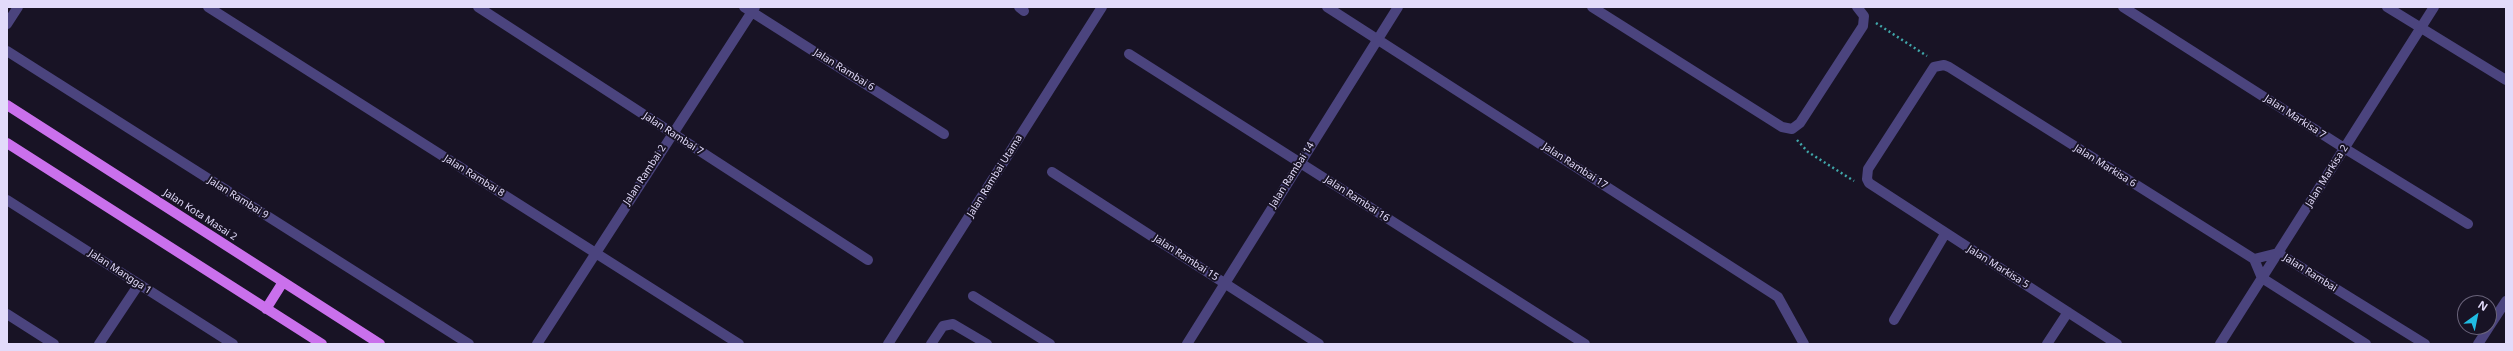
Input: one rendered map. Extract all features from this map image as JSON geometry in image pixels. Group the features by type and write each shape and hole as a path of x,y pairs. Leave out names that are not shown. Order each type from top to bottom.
{"main road":[{"name":"Jalan Kota Masai 2","path":"7,105 380,344"},
{"path":"7,143 322,344"},
{"path":"266,309 283,282"}],"street":[{"path":"7,24 18,7"},
{"name":"Jalan Rambai 8","path":"208,7 739,344"},
{"name":"Jalan Rambai 7","path":"478,7 868,260"},
{"name":"Jalan Rambai Utama","path":"888,344 1102,7"},
{"name":"Jalan Rambai 17","path":"1327,7 1778,297 1804,344"},
{"name":"Jalan Rambai 14","path":"1187,344 1398,7"},
{"path":"1592,7 1779,126 1792,129 1800,123 1863,26 1864,16 1857,7"},
{"name":"Jalan Markisa 7","path":"2123,7 2344,148 2468,224"},
{"path":"2387,7 2506,80"},
{"name":"Jalan Markisa 2","path":"2220,344 2434,7"},
{"name":"Jalan Rambai 2","path":"537,344 672,134 750,9"},
{"name":"Jalan Rambai 6","path":"750,9 944,134"},
{"name":"Jalan Rambai 9","path":"7,51 469,344"},
{"name":"Jalan Rambai 16","path":"1129,54 1585,344"},
{"name":"Jalan Markisa 6","path":"1878,191 1867,179 1868,169 1930,71 1939,65 1944,65 2254,259"},
{"name":"Jalan Rambai 15","path":"1052,172 1319,344"},
{"name":"Jalan Markisa 5","path":"1878,191 2117,344"},
{"name":"Jalan Mangga 1","path":"7,200 233,344"},
{"path":"1894,320 1946,234"},
{"name":"Jalan Rambai","path":"2254,259 2278,253 2425,344"},
{"path":"2254,259 2262,278 2366,344"},
{"path":"99,344 139,284"},
{"path":"973,296 1050,344"},
{"path":"2497,315 2506,301"},
{"path":"2047,344 2068,312"},
{"path":"7,314 54,344"},
{"path":"931,344 940,330 948,324 958,326 987,344"},
{"path":"2478,344 2484,335"}],"path":[{"path":"1884,28 1929,57"},
{"path":"1808,152 1852,180"}]}
